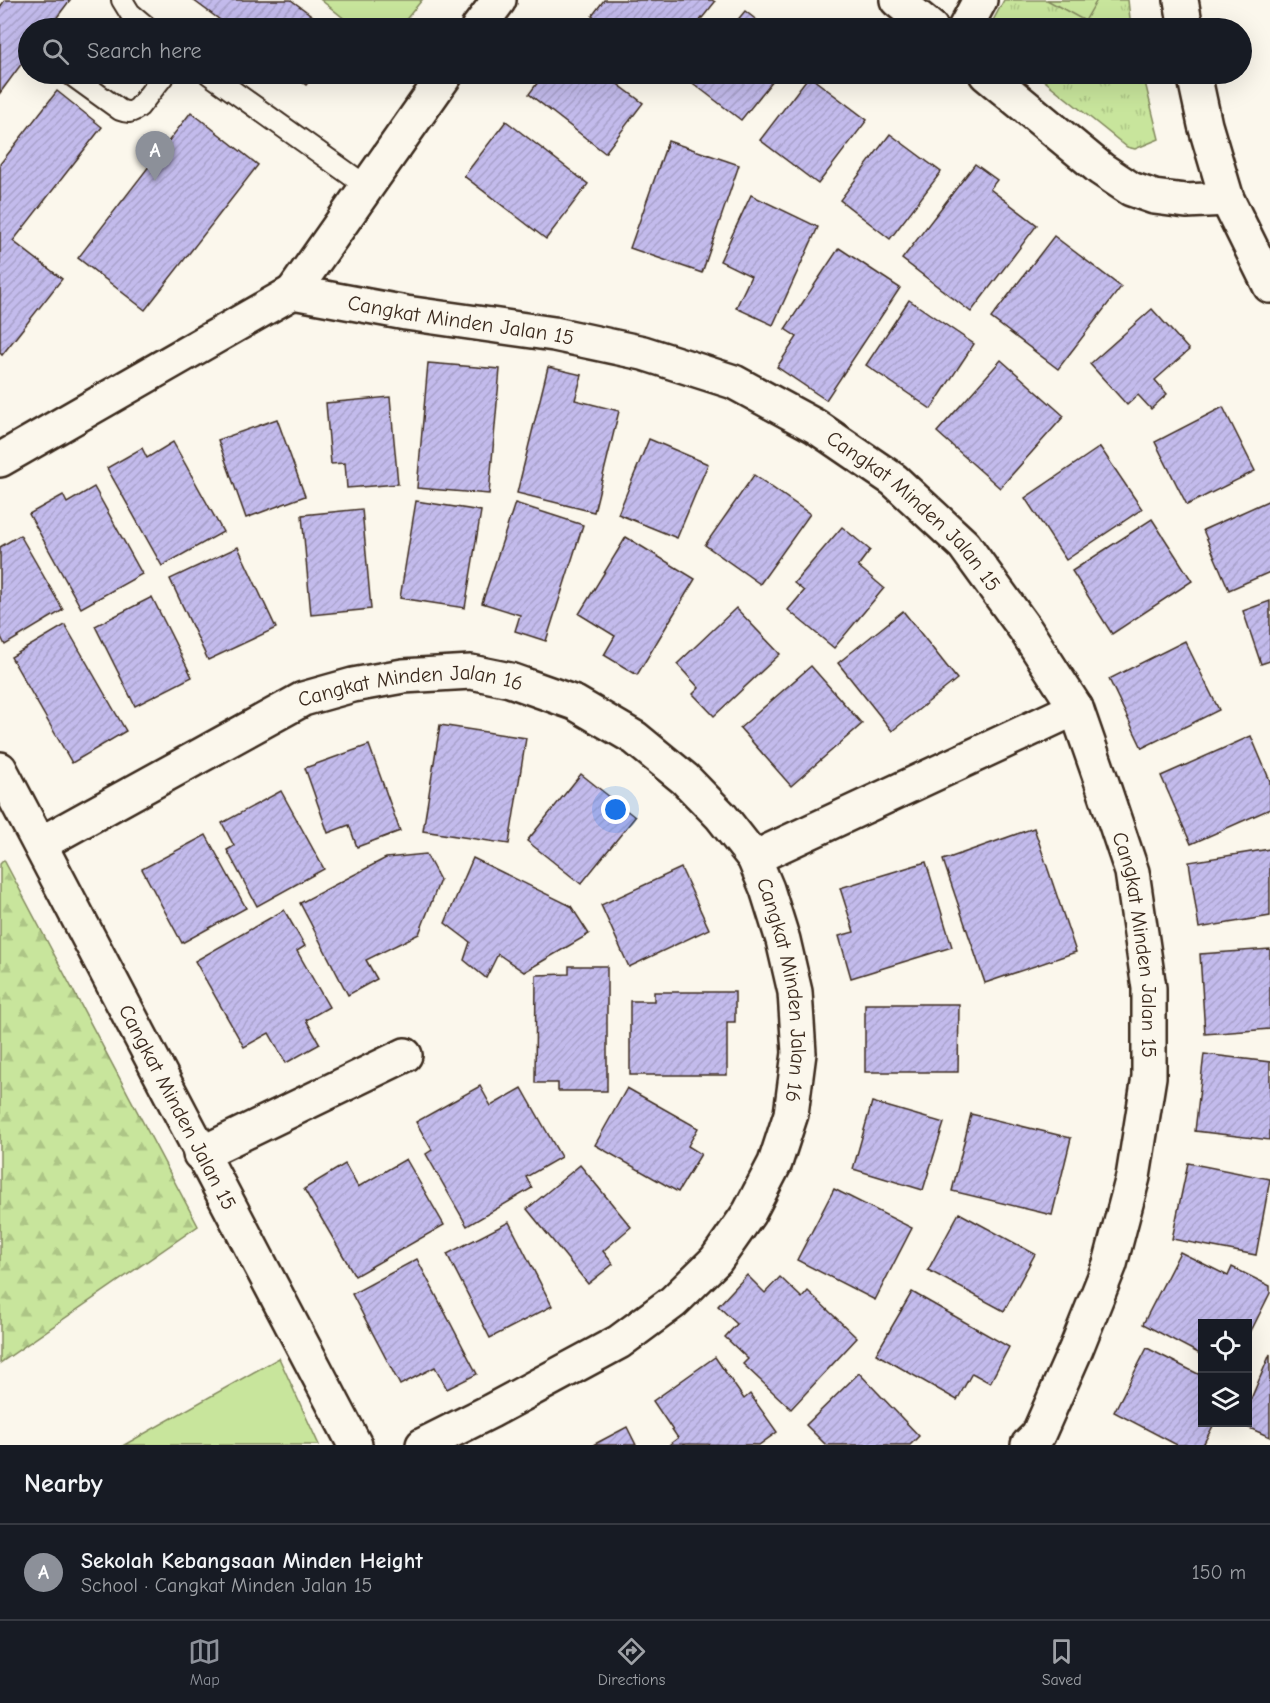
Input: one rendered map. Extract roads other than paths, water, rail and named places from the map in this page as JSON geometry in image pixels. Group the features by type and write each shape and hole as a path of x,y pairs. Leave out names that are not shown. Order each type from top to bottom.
{"street":[{"path":"486,18 499,0"},
{"path":"897,0 919,18"},
{"path":"971,18 981,0"},
{"path":"1181,0 1184,18"},
{"path":"0,460 293,292 439,84"},
{"path":"998,84 1101,169 1131,189 1154,197 1186,201 1227,199"},
{"path":"1196,84 1205,125 1227,199 1270,286"},
{"name":"Cangkat Minden Jalan 15","path":"293,292 406,313 554,334 644,354 734,382 815,426 894,480 964,545 1025,629 1076,708 1132,872 1149,988 1149,1077 1133,1177 1110,1264 1040,1442"},
{"name":"Cangkat Minden Jalan 16","path":"40,844 303,699 354,685 403,676 471,672 510,680 575,703 634,738 685,779 721,816 754,858 783,940 795,992 799,1053 788,1124 775,1163 749,1213 716,1260 673,1302 619,1342 423,1445"},
{"name":"Cangkat Minden Jalan 16","path":"754,858 1076,708"},
{"name":"Cangkat Minden Jalan 15","path":"0,769 200,1154 355,1445"},
{"path":"200,1154 405,1055"}],"lane":[{"path":"122,0 136,18"},
{"path":"84,84 120,110 134,112 157,84"},
{"path":"223,84 366,186"}],"place":[{"name":"Sekolah Kebangsaan Minden Height","path":"155,181"}]}
